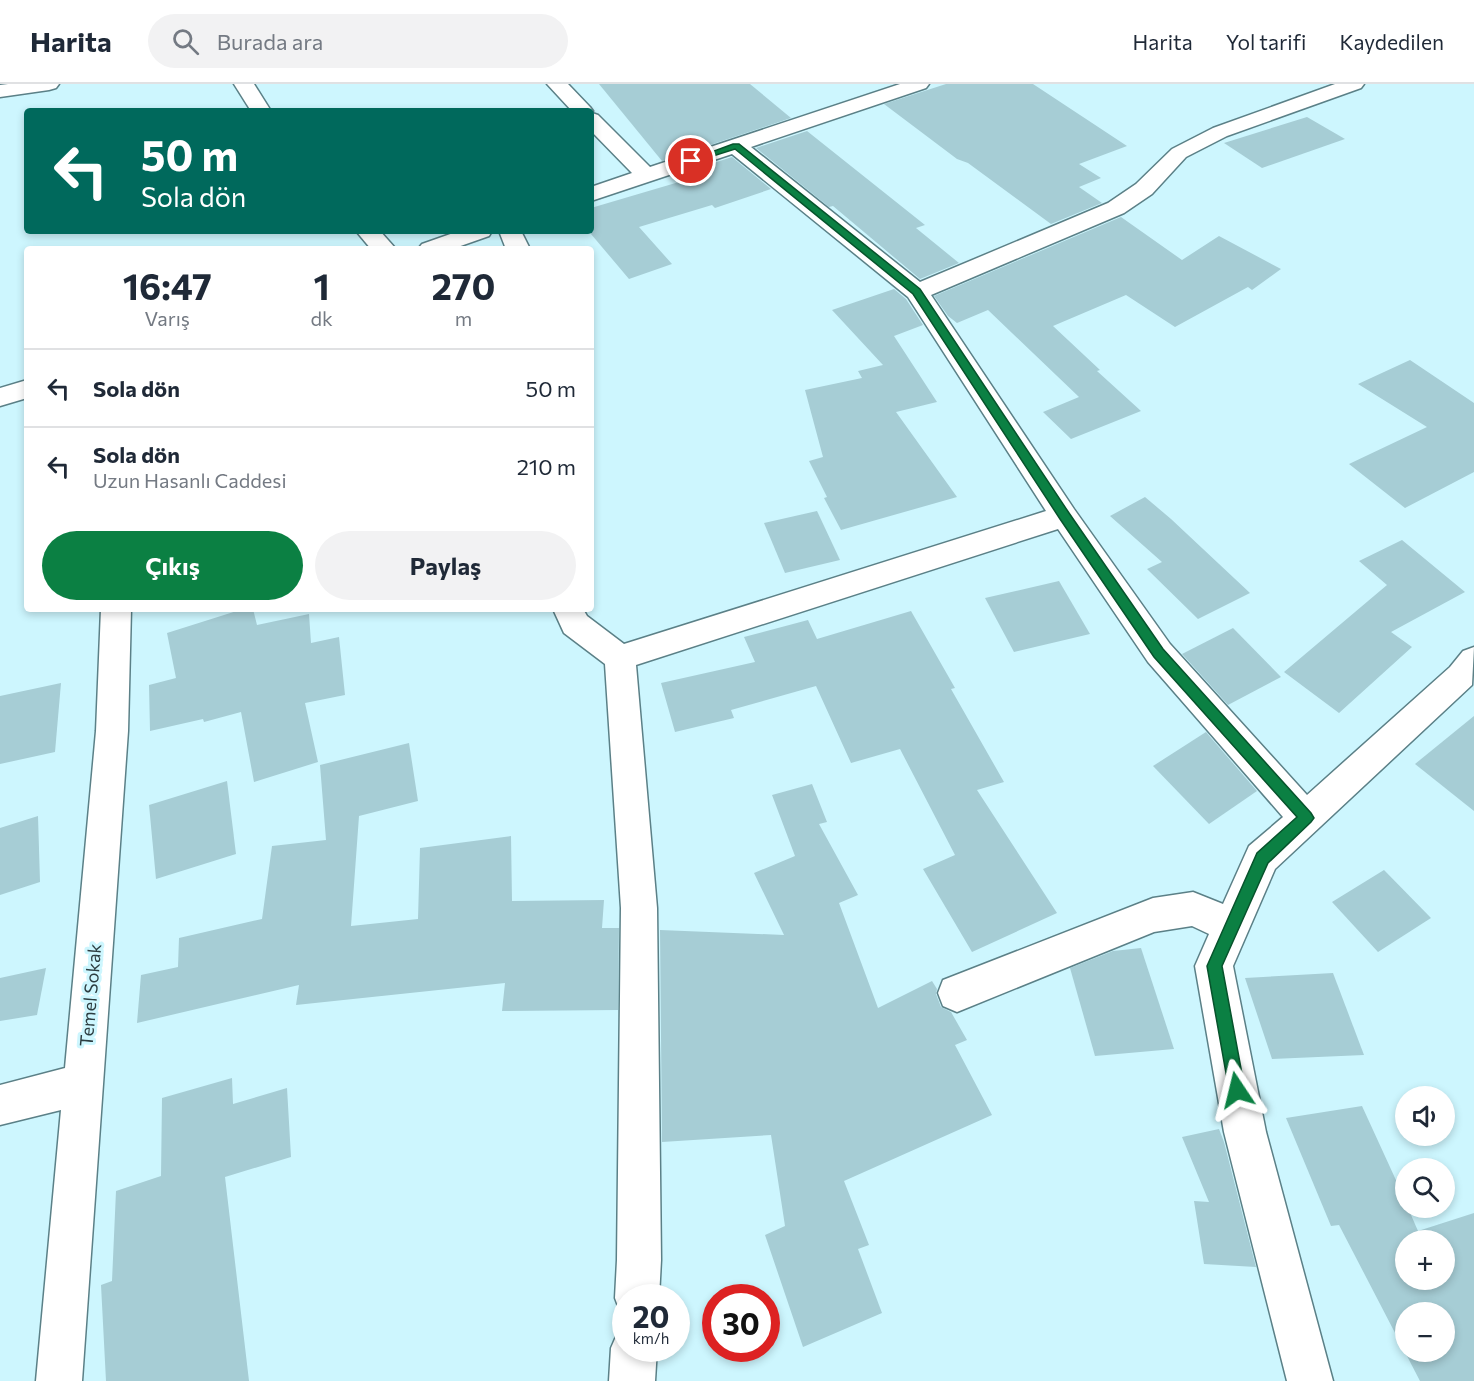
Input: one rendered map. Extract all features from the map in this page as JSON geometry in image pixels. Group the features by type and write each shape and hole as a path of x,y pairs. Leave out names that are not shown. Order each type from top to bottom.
{"street":[{"path":"244,84 259,108"},
{"path":"557,84 581,108"},
{"path":"852,84 869,102"},
{"path":"594,193 919,84"},
{"path":"916,292 1116,208 1144,189 1179,153 1220,132 1354,84"},
{"path":"0,91 37,85"},
{"path":"594,122 646,176"},
{"path":"736,146 916,292 1064,516 1159,653 1306,818"},
{"path":"370,234 381,246"},
{"path":"438,246 472,234"},
{"path":"0,397 24,390"},
{"path":"620,658 1064,516"},
{"name":"Temel Sokak","path":"59,1381 112,731 116,612"},
{"path":"569,612 575,624 620,658 639,908 638,1284"},
{"path":"1310,1381 1245,1132 1214,966 1262,858 1461,676 1474,660"},
{"path":"957,993 1153,915 1193,909 1232,926"},
{"path":"0,1105 83,1084"},
{"path":"632,1381 633,1362"}],"building":[{"path":"599,84 750,84 791,118 662,161"},
{"path":"946,84 1033,84 1127,146 1079,164 1101,178 1079,187 1102,203 1051,224 968,163 957,159 884,104"},
{"path":"1307,117 1345,139 1262,168 1224,143"},
{"path":"807,131 925,225 916,228 959,263 920,279 833,206 829,207 756,148"},
{"path":"732,157 771,189 715,208 712,205 639,227 672,264 629,279 591,234 594,234 594,207 679,182 674,176"},
{"path":"1121,217 1182,260 1219,236 1281,269 1252,290 1248,287 1175,327 1126,295 1053,326 1141,411 1071,439 1043,412 1079,397 988,310 957,323 948,316 934,296"},
{"path":"894,289 906,299 923,325 894,336 937,402 896,412 957,497 841,530 824,498 827,497 809,461 823,457 805,390 862,378 858,371 883,365 832,310"},
{"path":"1410,360 1474,403 1474,472 1405,508 1349,464 1427,427 1358,384"},
{"path":"1145,497 1250,593 1198,619 1147,569 1162,562 1110,516"},
{"path":"817,511 840,560 785,573 764,523"},
{"path":"1402,540 1465,592 1391,632 1412,647 1339,713 1284,672 1387,585 1359,561"},
{"path":"1059,581 1090,634 1014,652 985,598"},
{"path":"911,611 955,688 951,689 1004,782 977,790 1057,913 972,952 923,869 955,855 900,749 851,763 816,686 731,710 734,718 675,732 661,683 755,662 744,637 808,620 817,639"},
{"path":"234,612 254,612 257,625 309,614 311,643 339,637 345,695 305,703 318,762 254,782 241,712 204,722 203,719 150,731 149,685 176,678 167,633"},
{"path":"1233,628 1281,677 1228,705 1182,654"},
{"path":"61,683 55,752 0,764 0,696"},
{"path":"1474,716 1474,811 1415,764"},
{"path":"1206,732 1257,791 1209,824 1153,766"},
{"path":"409,743 418,801 359,816 351,926 418,919 420,848 511,836 512,901 604,900 602,928 619,928 618,1010 502,1011 505,983 296,1005 299,985 137,1023 141,975 178,967 179,938 262,919 272,846 326,840 320,765"},
{"path":"227,781 236,854 156,879 149,805"},
{"path":"812,784 827,822 819,824 858,895 839,903 878,1008 932,981 937,989 936,994 941,1007 951,1012 967,1040 955,1045 992,1115 844,1181 869,1245 858,1249 882,1313 803,1347 765,1235 785,1226 771,1135 662,1142 660,930 784,935 754,873 795,856 772,795"},
{"path":"38,816 40,882 0,895 0,828"},
{"path":"1384,870 1431,918 1378,952 1332,902"},
{"path":"1141,948 1174,1049 1095,1056 1070,968 1113,951"},
{"path":"46,968 37,1015 0,1021 0,978"},
{"path":"1333,973 1364,1055 1272,1059 1245,978"},
{"path":"232,1078 233,1104 287,1088 291,1157 225,1177 249,1381 106,1381 101,1285 112,1281 116,1191 161,1176 162,1098"},
{"path":"1362,1106 1395,1178 1395,1218 1412,1218 1418,1230 1395,1230 1395,1290 1455,1290 1455,1230 1421,1230 1474,1213 1474,1381 1420,1381 1410,1362 1455,1362 1455,1302 1395,1302 1395,1333 1339,1225 1331,1226 1286,1118"},
{"path":"1219,1129 1256,1267 1204,1264 1194,1201 1209,1202 1182,1137"}],"route":[{"path":"691,161 736,146 916,292 1064,516 1159,653 1306,818 1262,858 1214,966 1237,1090"}]}
